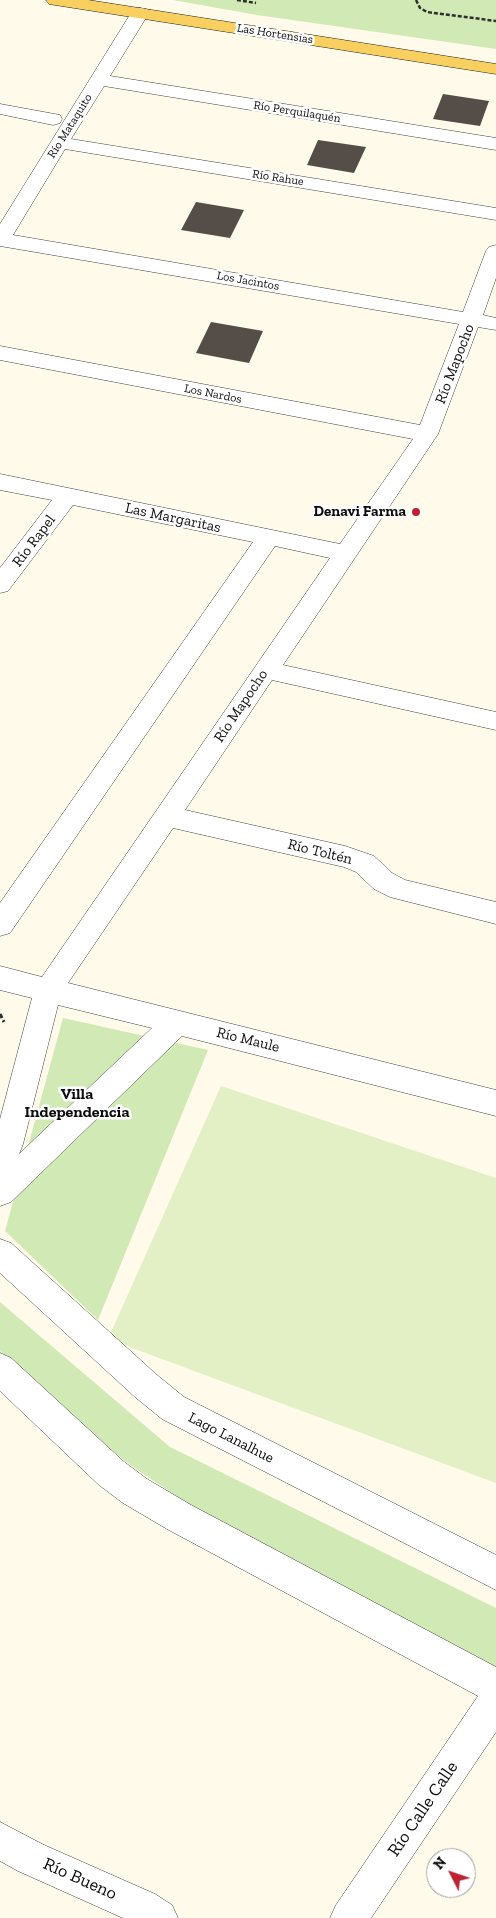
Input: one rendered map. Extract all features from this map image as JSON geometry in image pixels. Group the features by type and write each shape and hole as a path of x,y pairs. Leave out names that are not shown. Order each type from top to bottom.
{"main road":[{"name":"Las Hortensias","path":"55,0 496,69"}],"street":[{"name":"Río Mataquito","path":"0,239 140,13"},
{"name":"Río Perquilaquén","path":"99,80 496,144"},
{"path":"0,110 53,119"},
{"name":"Río Rahue","path":"60,144 496,214"},
{"name":"Los Jacintos","path":"0,239 496,324"},
{"name":"Río Mapocho","path":"0,1167 8,1144 48,990 427,434 472,319 496,251"},
{"name":"Los Nardos","path":"0,353 427,434"},
{"name":"Las Margaritas","path":"0,482 346,553"},
{"name":"Río Rapel","path":"0,585 68,496"},
{"path":"0,925 269,537"},
{"path":"266,670 496,720"},
{"name":"Río Toltén","path":"165,816 345,856 364,864 383,881 399,889 496,913"},
{"name":"Río Maule","path":"0,978 496,1103"},
{"path":"0,1192 178,1022"},
{"name":"Lago Lanalhue","path":"0,1253 146,1386 173,1408 496,1574"},
{"path":"0,1369 111,1472 135,1491 187,1521 496,1686"},
{"name":"Río Calle Calle","path":"349,1918 440,1787 496,1700"},
{"name":"Río Bueno","path":"0,1841 31,1858 142,1907 159,1918"}],"path":[{"path":"416,0 420,8 427,12 496,20"}],"green space":[{"path":"173,0 496,0 496,49 257,15"},
{"path":"63,1018 208,1050 98,1320 5,1231"},
{"path":"221,1086 496,1178 496,1483 108,1339"},
{"path":"0,1302 170,1447 496,1608 496,1672 194,1508 133,1467 73,1420 0,1351"}],"building":[{"path":"443,94 489,101 480,126 433,119"},
{"path":"318,140 366,147 354,173 307,165"},
{"path":"196,202 244,210 230,238 181,230"},
{"path":"211,322 263,331 249,363 196,353"}],"place":[{"name":"Denavi Farma","path":"416,512"}],"district":[{"name":"Villa Independencia","path":"77,1103"}]}
